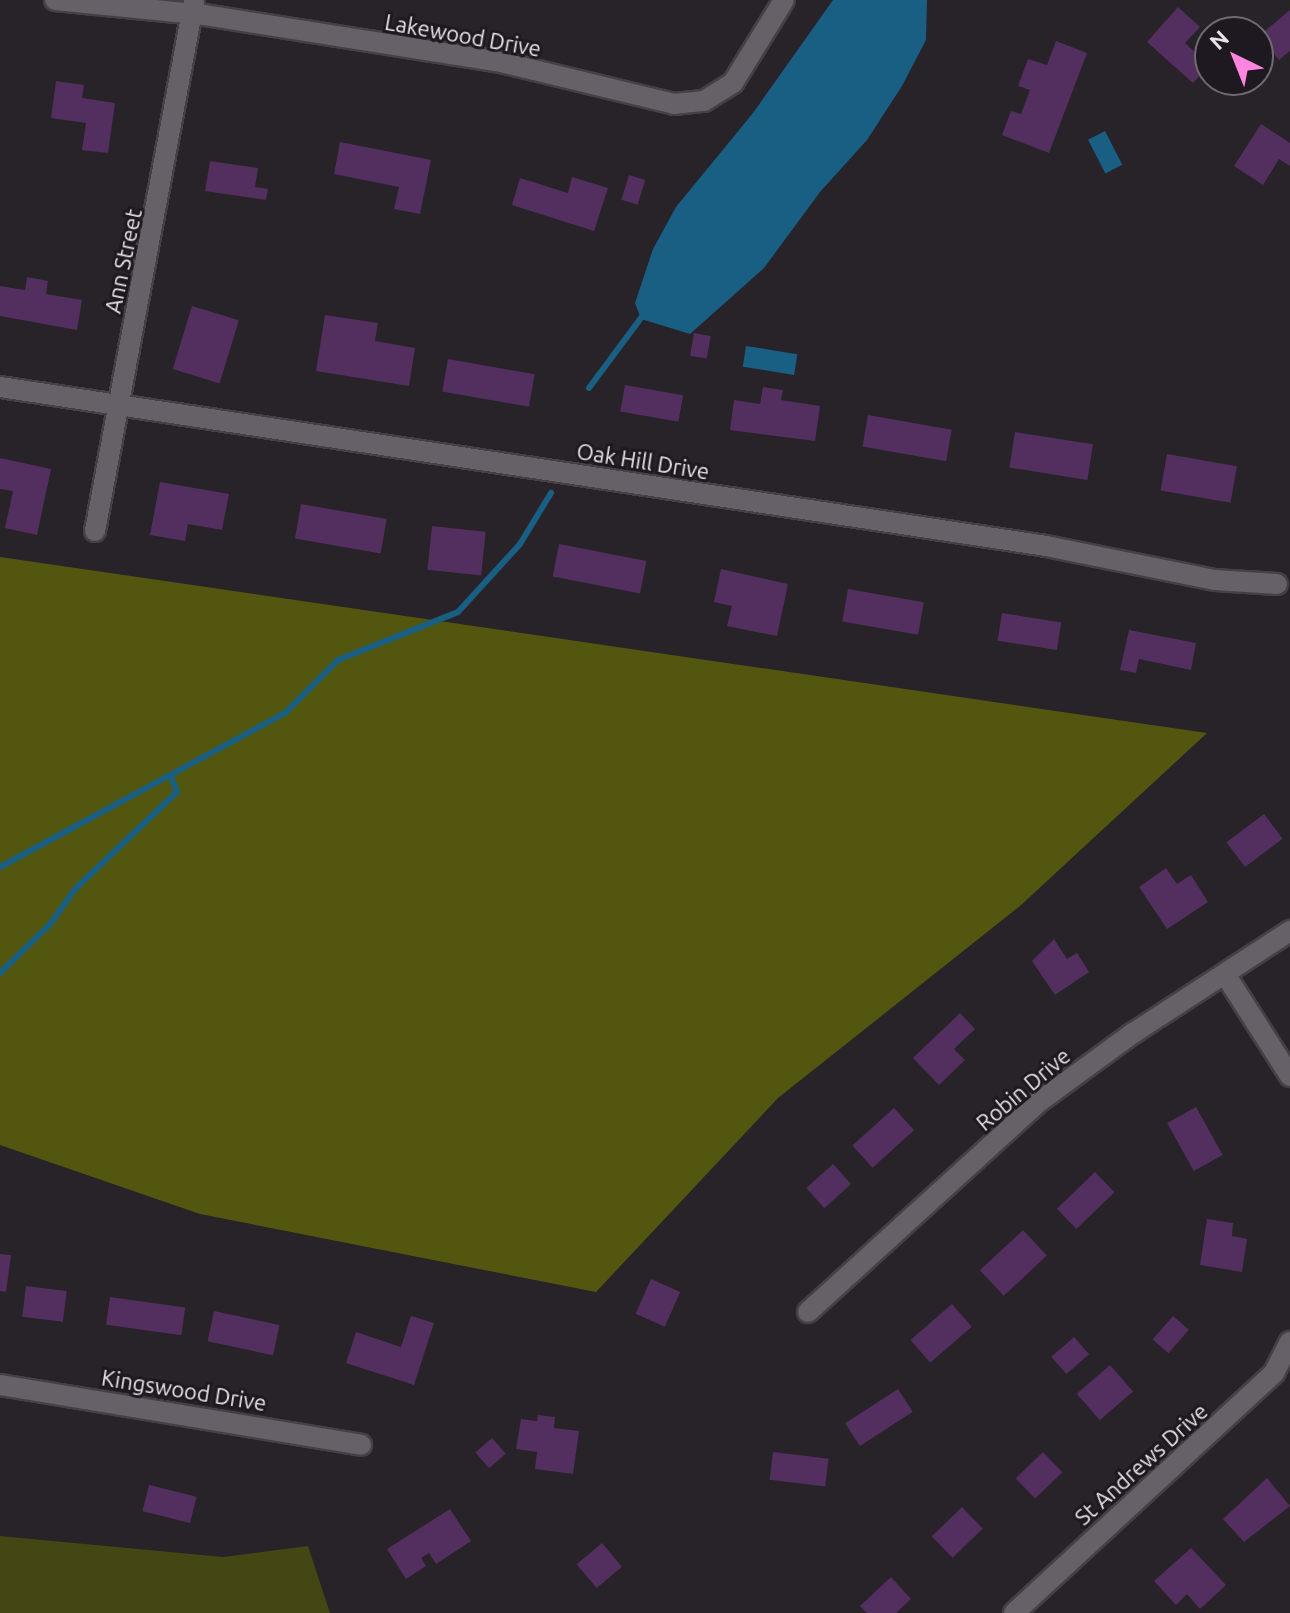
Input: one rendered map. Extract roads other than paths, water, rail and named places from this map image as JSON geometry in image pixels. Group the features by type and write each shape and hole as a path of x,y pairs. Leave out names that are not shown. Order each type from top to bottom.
{"street":[{"name":"Lakewood Drive","path":"55,0 193,7 501,62 674,104 716,96 746,66 784,0"},
{"name":"Ann Street","path":"95,531 117,406 155,235 193,7"},
{"name":"Oak Hill Drive","path":"0,387 1046,546 1215,580 1277,584"},
{"name":"Robin Drive","path":"808,1312 1040,1101 1290,931"},
{"path":"1225,974 1290,1076"},
{"name":"St Andrews Drive","path":"1014,1613 1274,1373 1290,1342"},
{"name":"Kingswood Drive","path":"0,1385 361,1445"}],"water":[{"path":"833,0 927,0 926,40 902,86 867,140 820,192 764,268 690,334 641,319 635,303 653,249 676,207 753,113"},
{"path":"1105,131 1122,165 1105,173 1088,140"},
{"path":"746,346 797,354 794,375 743,367"}],"waterway":[{"path":"589,388 644,314"},
{"path":"0,867 285,713 338,660 458,612 520,544 551,493"},
{"path":"0,973 51,923 75,889 177,792 171,776"}]}
